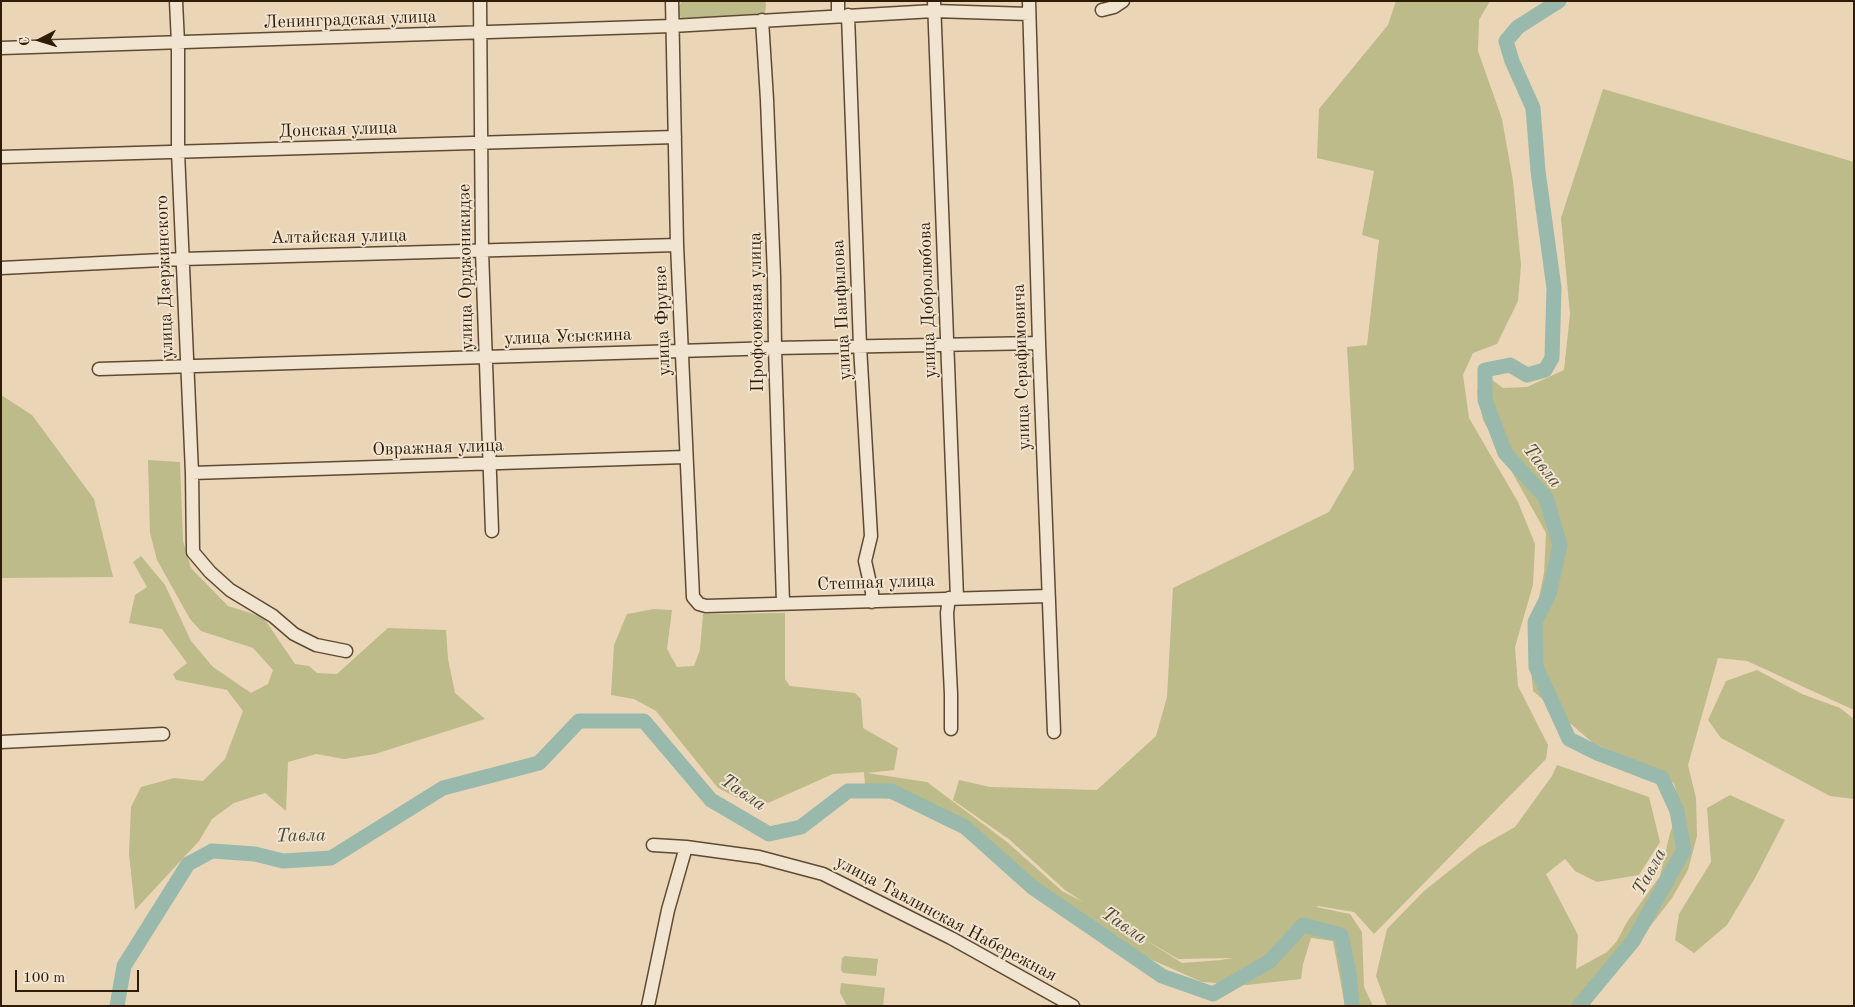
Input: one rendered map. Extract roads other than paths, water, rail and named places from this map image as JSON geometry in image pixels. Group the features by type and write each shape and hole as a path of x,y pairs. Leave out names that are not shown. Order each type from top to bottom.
{"street":[{"name":"улица Дзержинского","path":"176,1 178,152 192,473 193,552 210,572 230,590 273,616 294,634 316,645 346,651"},
{"name":"улица Орджоникидзе","path":"480,1 482,251 492,531"},
{"name":"улица Панфилова","path":"838,1 843,15 870,536 865,561 872,592 872,602"},
{"path":"1102,10 1114,7 1123,1"},
{"name":"улица Фрунзе","path":"674,4 672,26 677,245 685,457 693,597 700,604 706,606"},
{"name":"Ленинградская улица","path":"1,48 672,26 843,15 934,6 1029,8"},
{"name":"улица Добролюбова","path":"934,6 948,345 953,598 947,613 952,694 951,728"},
{"name":"улица Серафимовича","path":"1029,8 1039,343 1054,732"},
{"name":"Профсоюзная улица","path":"762,20 773,237 783,603"},
{"name":"Донская улица","path":"1,157 676,137"},
{"name":"Алтайская улица","path":"1,268 182,259 677,245"},
{"name":"улица Усыскина","path":"99,369 775,348 1039,343"},
{"name":"Овражная улица","path":"192,473 490,465 685,457"},
{"name":"Степная улица","path":"706,606 1048,596"},
{"path":"1,742 163,734"},
{"name":"улица Тавлинская Набережная","path":"653,844 759,857 823,874 951,938 1053,1001 1073,1006"},
{"path":"648,1006 668,910 686,847"}],"waterway":[{"name":"Тавла","path":"1559,1 1518,27 1506,41 1512,61 1533,108 1538,171 1554,288 1552,358 1545,370 1527,375 1510,365 1485,370 1485,400 1505,453 1546,498 1560,545 1549,594 1535,622 1536,667 1569,739 1597,753 1662,778 1677,811 1684,850 1633,941 1579,1006"},
{"name":"Тавла","path":"117,1006 124,966 188,864 212,851 255,854 283,861 331,858 443,788 539,763 579,721 644,721 711,800 769,834 801,827 848,791 891,791 965,827 1032,887 1162,976 1213,994 1270,961 1303,925 1341,935 1349,973 1352,1006"}]}
